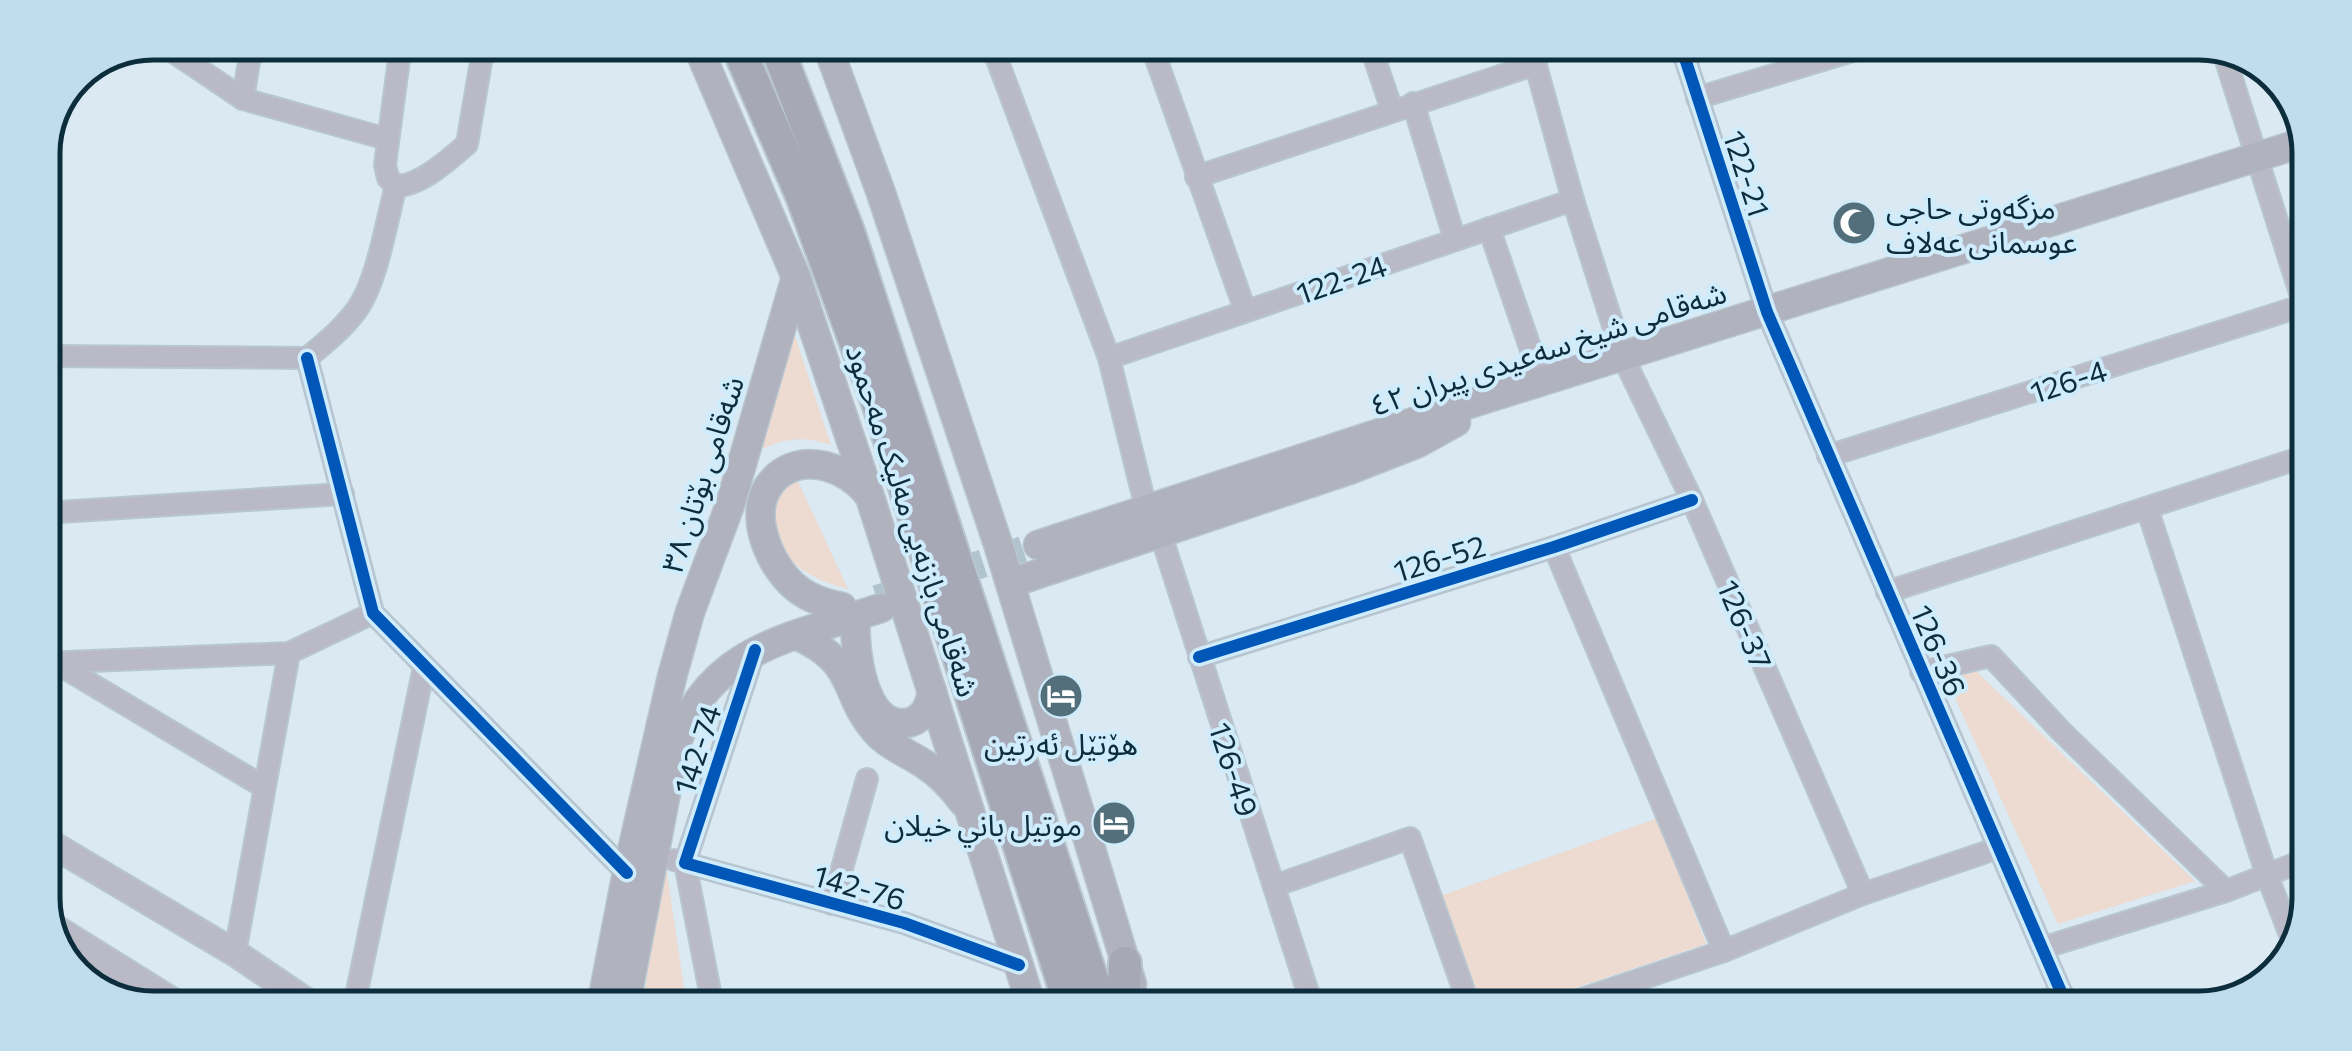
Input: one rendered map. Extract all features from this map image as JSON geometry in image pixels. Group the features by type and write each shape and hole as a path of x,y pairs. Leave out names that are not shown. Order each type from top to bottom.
{"highway":[{"name":"شەقامی بازنەیی مەلیک مەحمود","path":"743,60 802,196 885,424 1066,991"},
{"name":"شەقامی بازنەیی مەلیک مەحمود","path":"782,60 855,250 1096,991"},
{"path":"1124,991 1126,964"}],"main road":[{"path":"703,60 796,277 1027,991"},
{"path":"833,60 882,193 1011,583 1134,991"},
{"name":"شەقامی شیخ سەعیدی پیران ٤٢","path":"1039,550 1456,415 2261,164 2292,149"},
{"name":"شەقامی شیخ سەعیدی پیران ٤٢","path":"2261,164 2292,161"},
{"name":"شەقامی بۆتان ٣٨","path":"604,991 650,769 690,612 730,504 796,277 802,196"},
{"name":"شەقامی شیخ سەعیدی پیران ٤٢","path":"1456,415 1542,382 1626,363"},
{"path":"998,544 1363,426 1456,415"},
{"path":"1011,583 1366,464 1456,415"},
{"path":"864,608 819,602 798,590 781,572 770,552 761,507 768,487 784,472 804,465 823,464 842,470 870,496"},
{"path":"628,991 682,726 712,681 732,663 864,608"},
{"path":"864,608 856,660 880,715 893,722 908,723 930,706 932,692"},
{"name":"شەقامی بۆتان ٣٨","path":"650,769 686,694 724,652 769,631 864,608"},
{"path":"796,635 817,644 836,659 849,678 867,721 882,738 928,766 970,810"}],"street":[{"path":"186,60 243,99 387,139"},
{"path":"243,99 249,60"},
{"path":"396,186 386,172 398,60"},
{"path":"396,186 416,180 467,144 481,60"},
{"path":"997,60 1108,358 1143,496"},
{"path":"1156,60 1245,310"},
{"path":"1375,60 1392,110"},
{"path":"1196,177 1413,103 1523,60"},
{"name":"126-37","path":"1534,60 1573,200 1626,363 1692,500 1863,894"},
{"name":"122-21","path":"1685,60 1770,318"},
{"path":"1697,98 1823,60"},
{"path":"2229,65 2292,264"},
{"path":"1413,103 1455,240"},
{"path":"60,356 306,358 326,343 359,306 368,288 396,186"},
{"name":"122-24","path":"1108,358 1573,200"},
{"path":"1489,228 1542,382"},
{"name":"126-4","path":"1828,456 2292,313"},
{"name":"126-36","path":"1770,318 2061,991"},
{"path":"306,358 373,613 627,874"},
{"path":"1887,592 2292,461"},
{"path":"60,512 343,494"},
{"name":"126-52","path":"1199,657 1692,500"},
{"path":"2147,508 2287,927"},
{"name":"126-49","path":"1160,532 1308,991"},
{"path":"1554,547 1724,951"},
{"path":"60,662 288,653 373,613"},
{"name":"142-74","path":"685,863 756,650"},
{"path":"235,953 288,653"},
{"path":"1921,672 1991,656 2060,730 2226,890"},
{"path":"356,991 424,666"},
{"path":"60,669 264,788"},
{"path":"832,904 867,779"},
{"path":"1274,886 1410,838 1464,991"},
{"path":"1605,991 1998,848"},
{"path":"60,849 291,991"},
{"name":"142-76","path":"654,853 904,923 1019,965"},
{"path":"685,863 710,991"},
{"path":"2042,948 2292,865"},
{"path":"69,936 157,991"}],"shaded area":[{"path":"793,330 831,445 792,440 755,453 767,430"},
{"path":"796,477 848,589 808,573 780,548 773,515 780,496"},
{"path":"1974,669 2195,881 2058,924 1946,678"},
{"path":"1658,818 1706,944 1567,991 1476,991 1440,896"},
{"path":"665,859 684,991 645,991"}],"tunnel":[{"path":"877,599 1038,545"}],"cycle path":[{"path":"1686,60 1767,312 2061,991"},
{"path":"307,358 373,613 627,873"},
{"path":"1199,657 1692,500"},
{"path":"755,650 685,863 904,923 1019,965"}],"place":[{"name":"مزگەوتی حاجی عوسمانی عەلاف","path":"1854,223"},
{"name":"هۆتێل ئەرتین","path":"1061,696"},
{"name":"موتيل باني خيلان","path":"1114,823"}]}
